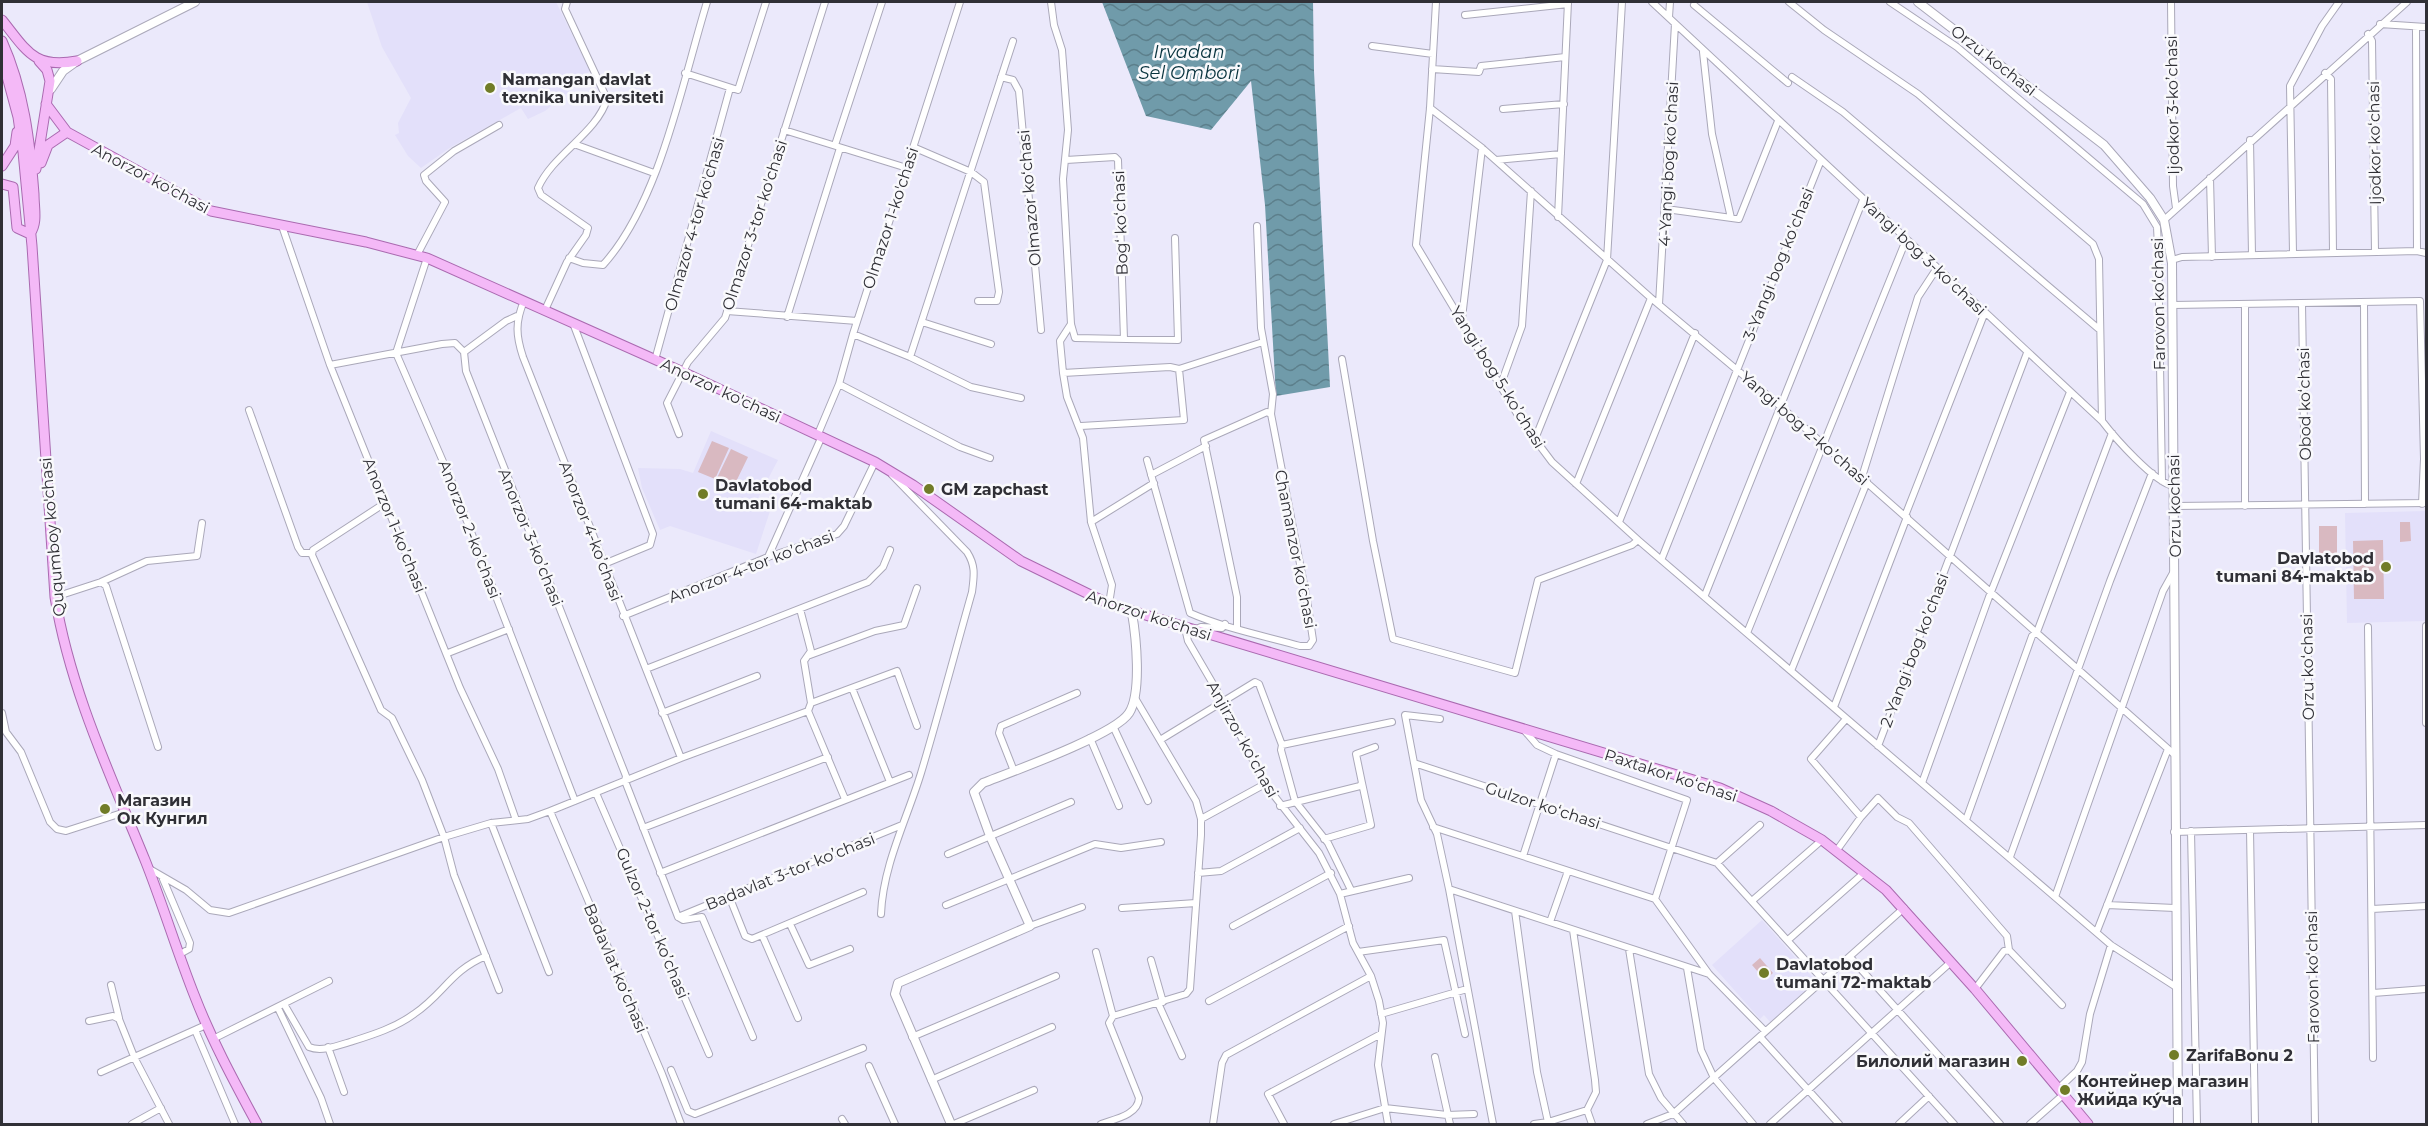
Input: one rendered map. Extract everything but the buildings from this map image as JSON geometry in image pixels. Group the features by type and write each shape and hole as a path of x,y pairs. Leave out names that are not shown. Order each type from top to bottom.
{"main road":[{"path":"33,186 45,104 63,71 195,2"},
{"name":"Orzu kochasi","path":"1918,2 2104,145 2150,198 2164,220 2172,260 2175,570 2174,832 2178,1125"},
{"path":"2,20 50,75 49,93"},
{"path":"12,33 2,39 16,80 29,131 36,218 30,234"},
{"path":"2,58 18,120 30,234"},
{"path":"39,62 50,65 77,62"},
{"path":"33,186 48,145 67,132 45,104"},
{"path":"2,166 15,146 18,120"},
{"name":"Anorzor ko'chasi","path":"67,132 211,211 366,242 422,256 683,372 875,462 1021,561 1109,604 1132,613 1414,698"},
{"path":"2,184 13,187 17,228 30,234"},
{"name":"Ququmboy ko'chasi","path":"30,234 55,597 62,639 106,771 148,868 206,1025 257,1125"},
{"name":"Paxtakor koʻchasi","path":"1414,698 1720,789 1771,811 1822,840 1866,872 1905,908 2088,1125"}],"street":[{"path":"545,310 569,258 586,235 587,226 541,195 538,188 559,157 574,144 603,109 607,99 565,9 567,2"},
{"path":"569,258 584,263 603,265 626,233 654,173 706,2"},
{"name":"Olmazor 4-tor ko'chasi","path":"655,360 730,88 738,90 766,2"},
{"name":"Olmazor 3-tor ko'chasi","path":"679,434 667,403 683,372 705,339 725,318 825,2"},
{"path":"787,317 882,2"},
{"name":"Olmazor 1-ko'chasi","path":"768,557 839,384 857,321 960,2"},
{"path":"1052,2 1065,73 1068,130 1063,179 1071,324 1075,338 1176,341 1179,338 1175,238"},
{"name":"Yangi bog 5-koʼchasi","path":"1436,2 1430,108 1415,241 1535,439 1552,462 1638,540 1662,558 1846,719 2111,945 2176,987"},
{"path":"1535,439 1607,260 1622,2"},
{"name":"Yangi bog 3-koʼchasi","path":"1652,2 1985,312 2152,472 2162,481 2173,486"},
{"path":"1669,17 1670,2"},
{"path":"1789,2 1824,30 1918,94 2093,244 2099,259 2102,422"},
{"name":"Farovon koʻchasi","path":"1890,2 1957,47 2143,204 2153,218 2158,247 2162,481"},
{"name":"Ijodkor 3-koʼchasi","path":"2171,2 2173,186 2176,208"},
{"path":"2293,254 2290,86 2322,26 2338,2"},
{"path":"2164,220 2291,103 2407,2"},
{"path":"1466,15 1568,3 1558,217"},
{"path":"1694,5 1790,80 1843,112 2100,330"},
{"name":"4-Yangi bog koʼchasi","path":"1659,304 1675,24"},
{"path":"2380,24 2427,27"},
{"path":"2416,28 2417,251"},
{"name":"Ijodkor koʻchasi","path":"2368,34 2372,41 2375,252"},
{"path":"910,357 1013,41"},
{"path":"1372,46 1433,54"},
{"path":"1703,51 1710,122 1731,218"},
{"path":"1432,69 1479,72 1480,66 1565,57"},
{"path":"685,73 730,88"},
{"path":"2325,73 2331,79 2333,252"},
{"name":"Olmazor koʻchasi","path":"1001,77 1013,80 1019,91 1041,330"},
{"path":"1503,109 1564,104"},
{"name":"Yangi bog 2-koʼchasi","path":"1430,108 1482,148 1607,260 1824,444 2175,756"},
{"path":"1666,209 1731,218 1741,217 1778,121"},
{"path":"396,352 422,256 445,202 426,181 424,175 454,151 499,125"},
{"path":"784,130 907,168"},
{"path":"2250,140 2252,255"},
{"path":"574,144 654,173"},
{"path":"913,147 971,172 984,182 999,292 997,301 978,301"},
{"path":"1462,318 1482,148"},
{"path":"1496,160 1562,154"},
{"name":"Bogʻ koʻchasi","path":"1066,160 1115,157 1118,160 1124,339"},
{"name":"3-Yangi bog koʼchasi","path":"1736,368 1821,160"},
{"path":"2210,178 2212,257"},
{"path":"1501,384 1522,326 1531,191"},
{"path":"1705,595 1863,200"},
{"name":"Аnorzor 1-koʼchasi","path":"282,226 330,365 460,687 498,769 516,820"},
{"name":"Chamanzor koʻchasi","path":"1147,460 1188,608 1193,614 1305,647 1313,640 1271,414 1273,394 1263,342 1257,226"},
{"path":"1748,633 1906,240"},
{"path":"2172,260 2182,257 2333,252 2417,251 2427,253"},
{"path":"1791,671 1864,479 1918,297 1937,268"},
{"path":"1576,484 1651,298"},
{"path":"330,365 428,345 455,343 464,352 506,321 517,316 524,301"},
{"path":"2172,306 2420,301 2424,459 2424,504 2174,506"},
{"path":"2364,302 2365,504"},
{"name":"Obod koʻchasi","path":"2302,303 2305,505"},
{"path":"2245,304 2245,506"},
{"path":"727,310 787,317 857,321"},
{"path":"1834,707 1985,312"},
{"name":"Аnorzor 4-koʼchasi","path":"517,316 516,329 523,357 623,616 681,758"},
{"path":"922,322 991,344"},
{"path":"573,323 653,534 650,545 604,564"},
{"path":"1071,324 1063,333 1060,341 1063,373 1067,396 1081,426 1090,522 1112,585 1109,604"},
{"path":"1619,522 1695,333"},
{"path":"853,334 910,357 971,387 988,388 1021,398"},
{"path":"1063,373 1170,367 1179,369 1263,342"},
{"name":"Аnorzor 2-koʼchasi","path":"396,352 451,480 575,801"},
{"name":"Аnorzor 3-koʼchasi","path":"464,352 466,371 626,776 625,781 678,917"},
{"path":"1950,554 2027,353"},
{"path":"1342,359 1390,634 1397,642 1515,673 1538,580 1632,545 1638,540"},
{"path":"1662,558 1736,375 1736,368"},
{"path":"1081,426 1184,420 1179,369"},
{"path":"839,384 960,447 990,458"},
{"path":"1922,783 1992,592 2070,392"},
{"path":"249,410 298,548 302,553 311,554 338,533 385,503"},
{"path":"1237,628 1237,597 1204,440 1267,412 1271,414"},
{"path":"1966,820 2032,636 2037,632 2112,433"},
{"path":"1151,474 1206,446"},
{"name":"Anorzor 4-tor koʼchasi","path":"623,616 768,557 837,534 844,526 875,462"},
{"path":"881,914 883,894 902,825 920,776 972,592 975,572 974,562 967,552 885,468"},
{"path":"2010,857 2152,472"},
{"path":"1090,522 1154,483"},
{"name":"Orzu koʻchasi","path":"2305,505 2309,829"},
{"path":"55,597 101,582 147,561 197,556 202,523"},
{"path":"646,669 868,582 883,567 890,550"},
{"path":"311,554 381,710 392,718 422,780 444,837 454,875 499,990"},
{"name":"2-Yangi bog koʼchasi","path":"1878,746 1950,554"},
{"path":"2055,897 2163,591 2175,570"},
{"path":"101,582 110,592 158,747"},
{"path":"845,800 808,711 811,703 804,661 810,656 875,631 904,626 917,588"},
{"path":"800,609 811,651 810,656"},
{"path":"1030,926 990,837 974,792 983,783 1090,738 1128,716 1135,698 1136,651 1132,613"},
{"path":"1189,629 1222,628 1225,624"},
{"path":"2426,626 2427,723"},
{"path":"2368,627 2373,1058"},
{"path":"448,653 509,629"},
{"name":"Anjirzor koʻchasi","path":"1189,629 1188,641 1223,701 1265,784 1319,853 1340,894 1358,952 1371,976 1382,1014 1378,1065 1388,1125"},
{"path":"811,703 897,671 917,726"},
{"path":"662,713 757,676"},
{"path":"1160,740 1255,682 1259,684 1282,745 1281,750 1295,801 1324,839 1351,890"},
{"path":"852,688 890,782"},
{"path":"1014,771 999,733 1001,726 1077,693"},
{"path":"1101,1125 1134,1111 1139,1106 1139,1098 1109,1023 1113,1016 1186,994 1190,989 1201,819 1196,801 1135,698"},
{"path":"148,868 186,890 210,909 229,913 444,837 491,823 550,812 681,758 808,711"},
{"path":"2,713 6,732 21,752 50,822 57,829 66,831 125,812"},
{"path":"1440,719 1405,715 1421,800 1437,834 1449,889 1493,1125"},
{"path":"1846,719 1811,759 1861,817"},
{"path":"1282,745 1392,722"},
{"path":"1113,726 1148,801"},
{"path":"1524,730 1537,745 1556,754 1688,800 1655,898"},
{"path":"1090,738 1119,806"},
{"path":"1324,839 1371,825 1356,754 1375,747"},
{"path":"2097,932 2168,749"},
{"path":"1523,856 1556,754"},
{"path":"643,828 828,757"},
{"name":"Gulzor koʻchasi","path":"1414,763 1717,863"},
{"path":"660,873 909,774"},
{"path":"1280,806 1360,786 1362,783"},
{"path":"1201,819 1265,784"},
{"name":"Gulzor 2-tor koʼchasi","path":"596,793 709,1054"},
{"path":"1837,850 1878,798 1897,817 1909,823 2007,936 2009,950 2062,1005"},
{"path":"948,854 1071,802"},
{"name":"Badavlat koʻchasi","path":"550,812 681,1125"},
{"path":"491,823 549,972"},
{"name":"Badavlat 3-tor koʼchasi","path":"678,917 902,825"},
{"path":"1760,825 1717,863 1753,900 1954,1125"},
{"path":"2174,832 2427,825"},
{"path":"1432,827 1655,898 1709,974 1765,1031"},
{"path":"1198,873 1221,871 1300,828"},
{"name":"Farovon koʻchasi","path":"2309,829 2315,1125"},
{"path":"2250,830 2255,1125"},
{"path":"2191,831 2197,1125"},
{"path":"1753,900 1822,840"},
{"path":"946,905 1095,844 1121,848 1161,842"},
{"path":"1550,922 1569,871"},
{"path":"1788,939 1866,872"},
{"path":"1233,926 1331,873"},
{"path":"163,878 187,926 189,949 180,954"},
{"path":"1340,894 1409,878"},
{"path":"1449,889 1709,974"},
{"path":"729,896 745,936 752,939 863,892"},
{"path":"1122,908 1196,903"},
{"path":"2107,905 2175,908"},
{"path":"2372,909 2427,906"},
{"path":"1034,1090 952,1125 895,994 898,983 1030,926 1082,907"},
{"path":"1647,1125 1673,1114 1905,908"},
{"path":"1515,911 1537,1072 1548,1122"},
{"path":"678,917 683,920 702,917 753,1036"},
{"path":"790,924 809,964 850,949"},
{"path":"1209,1001 1349,926"},
{"path":"1573,930 1596,1092 1587,1110 1592,1125"},
{"path":"762,935 798,1018"},
{"path":"1358,952 1441,939 1446,942 1465,1034"},
{"path":"2030,1125 2060,1092 2082,1062 2090,1014 2111,945"},
{"path":"1629,949 1649,1074 1661,1098 1683,1125"},
{"path":"1975,989 2004,951 2009,950"},
{"path":"1095,952 1113,1016"},
{"path":"281,1006 306,1045 318,1049 328,1047 387,1029 424,1007 464,966 486,956"},
{"path":"1850,957 2000,1125"},
{"path":"1151,960 1161,1002 1182,1056"},
{"path":"1770,1125 1951,962"},
{"path":"1687,968 1701,1050 1714,1078 1754,1125"},
{"path":"912,1037 1056,976"},
{"path":"1213,1125 1222,1063 1229,1053 1371,976"},
{"path":"213,1039 329,981"},
{"path":"111,986 119,1019 135,1059 169,1125"},
{"path":"2373,993 2427,989"},
{"path":"1382,1014 1467,990"},
{"path":"281,1006 321,1098 330,1125"},
{"path":"89,1021 113,1016 119,1019"},
{"path":"102,1072 206,1025"},
{"path":"931,1080 1052,1027"},
{"path":"195,1030 235,1125"},
{"path":"1284,1125 1268,1094 1381,1034"},
{"path":"1761,1038 1839,1125"},
{"path":"328,1047 344,1092"},
{"path":"671,1070 688,1111 695,1114 863,1048"},
{"path":"1435,1057 1450,1125"},
{"path":"869,1066 895,1125"},
{"path":"1899,1125 1929,1096"},
{"path":"132,1125 161,1108"},
{"path":"1334,1125 1385,1108 1447,1115 1474,1114"},
{"path":"1534,1125 1587,1110"}],"shaded area":[{"name":"Namangan davlat texnika universiteti","path":"367,2 556,2 590,71 586,74 587,77 545,111 528,119 521,108 451,147 421,168 408,156 395,135 399,133 398,123 411,98 382,47"},
{"name":"Davlatobod tumani 64-maktab","path":"711,431 778,460 757,500 771,508 756,554 670,526 660,530 642,488 638,468 680,469 693,473"},
{"path":"712,441 729,448 715,479 698,472"},
{"path":"731,449 748,457 733,488 716,480"},
{"name":"Davlatobod tumani 84-maktab","path":"2426,511 2426,621 2347,623 2345,513"},
{"path":"2400,522 2410,522 2411,541 2400,542"},
{"path":"2319,526 2337,526 2337,559 2319,559"},
{"path":"2383,540 2384,599 2354,599 2353,541"},
{"name":"Davlatobod tumani 72-maktab","path":"1762,920 1816,981 1771,1023 1764,1015 1760,1019 1712,965"},
{"path":"1760,958 1773,973 1765,980 1752,965"}],"water":[{"name":"Irvadan Sel Ombori","path":"1102,2 1313,2 1314,71 1330,387 1276,396 1265,205 1251,81 1211,130 1146,116"}],"place":[{"name":"Namangan davlat texnika universiteti","path":"490,88"},
{"name":"GM zapchast","path":"929,489"},
{"name":"Davlatobod tumani 64-maktab","path":"703,494"},
{"name":"Davlatobod tumani 84-maktab","path":"2386,567"},
{"name":"Магазин Ок Кунгил","path":"105,809"},
{"name":"Davlatobod tumani 72-maktab","path":"1764,973"},
{"name":"ZarifaBonu 2","path":"2174,1055"},
{"name":"Билолий магазин","path":"2022,1061"},
{"name":"Контейнер магазин Жийда ку́ча","path":"2065,1090"}]}
